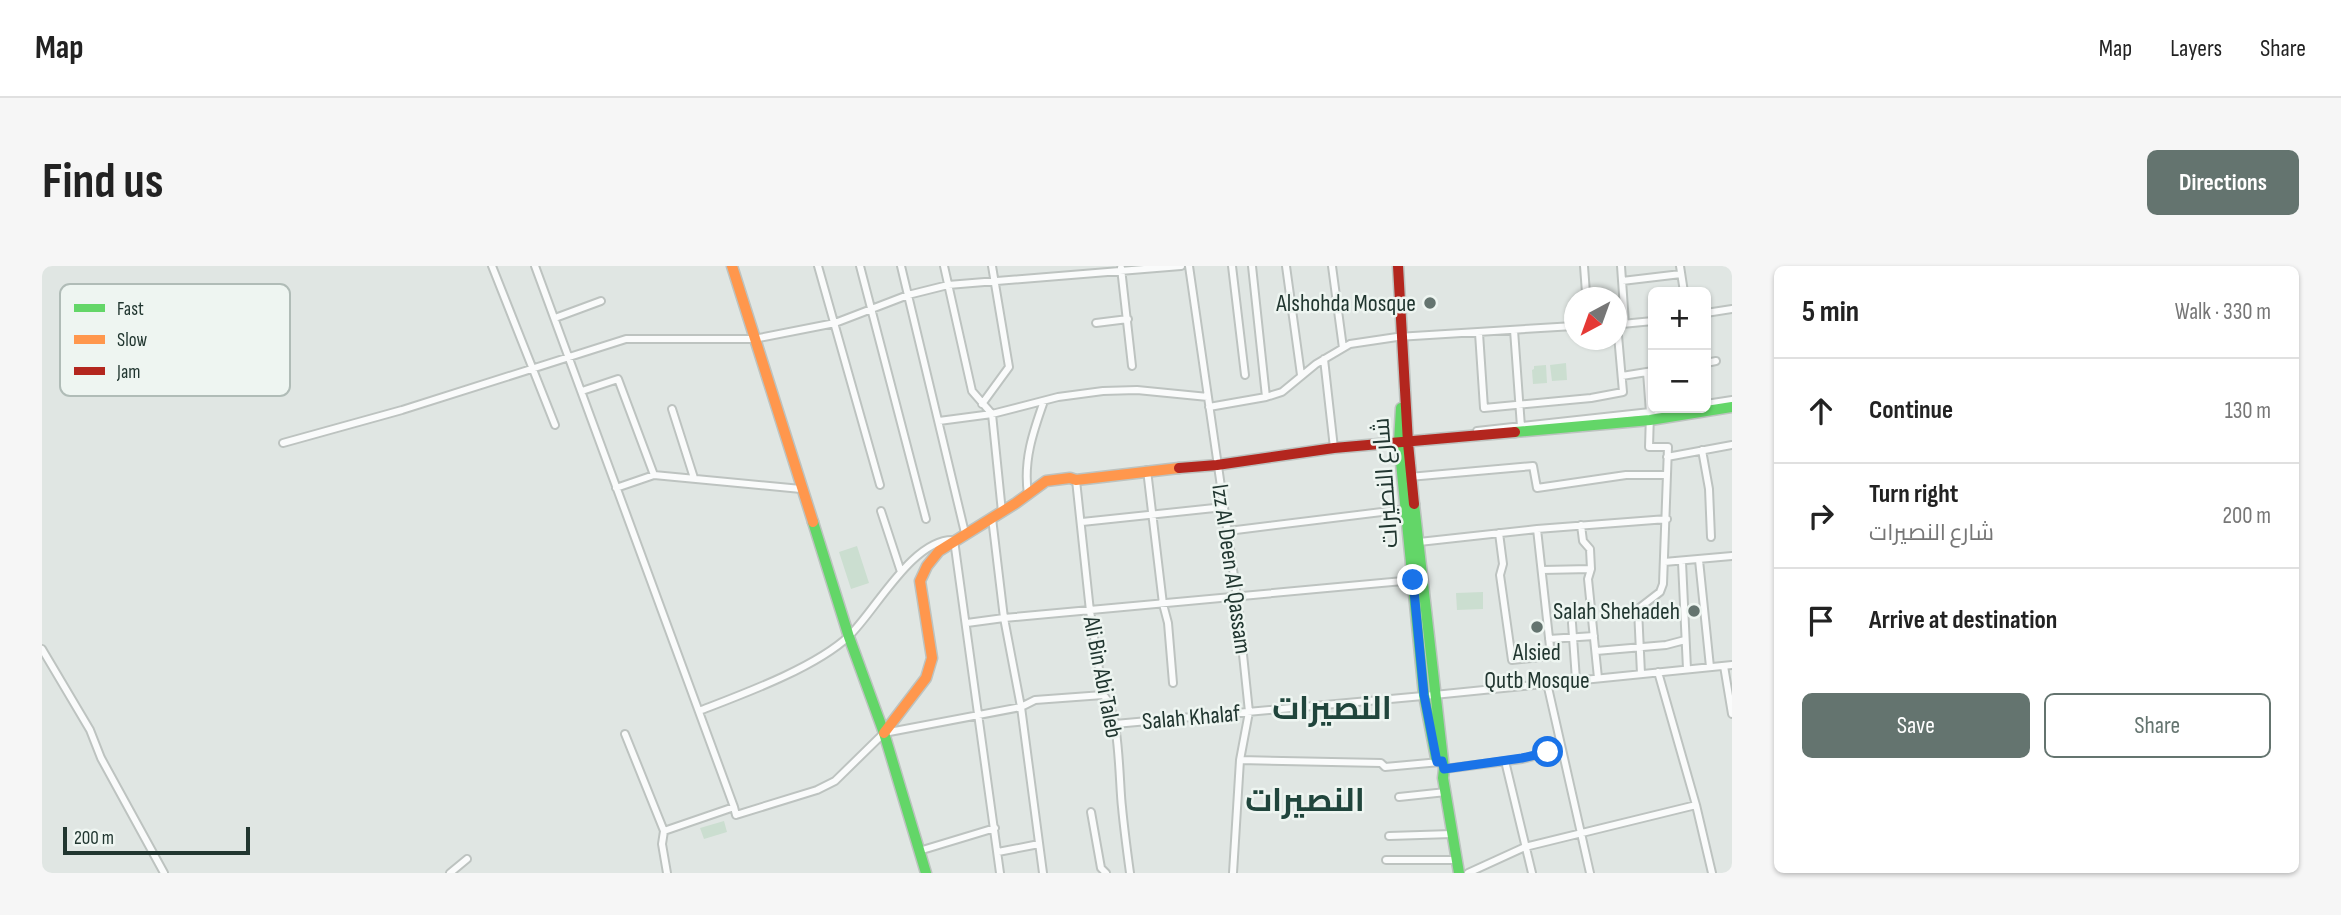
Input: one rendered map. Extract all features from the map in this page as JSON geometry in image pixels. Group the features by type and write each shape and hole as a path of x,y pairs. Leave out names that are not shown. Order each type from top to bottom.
{"street":[{"path":"492,266 555,425"},
{"path":"535,266 736,815 817,790 835,781 884,733 926,678 932,658 920,580 927,566 939,551 954,540 1002,512 1046,481 1217,465 1334,448 1732,407"},
{"path":"732,266 849,637 884,733 926,873"},
{"path":"818,266 880,485"},
{"path":"860,266 926,519"},
{"path":"901,266 965,533"},
{"path":"944,266 972,391 992,414 1002,512"},
{"path":"982,404 1009,367 992,266"},
{"path":"283,443 402,410 626,339 754,339 835,323 908,295 948,285 1121,268 1181,266"},
{"name":"Izz Al Deen Al Qassam","path":"1189,266 1237,597 1249,712 1240,760 1233,873"},
{"path":"1232,266 1245,375"},
{"path":"1252,266 1266,397"},
{"path":"1286,266 1301,375"},
{"path":"1332,266 1343,348"},
{"name":"شارع النصيرات","path":"1391,266 1400,337"},
{"name":"شارع النصيرات","path":"1398,266 1401,400 1429,695 1459,873"},
{"path":"1584,266 1586,287"},
{"path":"1621,266 1622,287"},
{"path":"1679,266 1683,287"},
{"path":"1121,268 1132,366"},
{"path":"1622,281 1681,274"},
{"path":"555,318 601,301"},
{"path":"1711,312 1732,309"},
{"path":"1096,323 1128,319"},
{"path":"1627,323 1648,321"},
{"path":"1209,407 1282,392 1301,375 1350,344 1400,337 1564,327"},
{"path":"1514,330 1521,429"},
{"path":"1479,332 1484,408 1611,396 1623,392 1620,350"},
{"path":"1325,359 1334,448"},
{"path":"1711,362 1716,361"},
{"path":"1622,376 1648,371"},
{"path":"582,391 618,379 654,475"},
{"path":"939,421 992,414 1083,393 1137,390 1208,397"},
{"path":"1711,403 1732,400"},
{"path":"1028,494 1025,474 1027,462 1034,429 1044,401"},
{"path":"672,410 694,478"},
{"path":"1641,674 1638,609 1660,592 1663,584 1667,519 1668,447 1649,447 1650,413"},
{"path":"1650,417 1666,413"},
{"path":"1667,457 1732,445"},
{"path":"1702,450 1708,482 1711,537"},
{"path":"1408,477 1534,466 1537,488 1626,475 1667,475"},
{"path":"1147,471 1163,604 1168,623 1173,683"},
{"path":"616,488 654,475 801,489"},
{"name":"Ali Bin Abi Taleb","path":"1076,480 1102,695 1107,698 1115,724 1130,873"},
{"path":"1082,522 1224,508"},
{"path":"1228,531 1411,508"},
{"name":"شارع النصيرات","path":"1411,508 1419,542 1418,580"},
{"path":"881,511 901,572"},
{"path":"992,518 1004,618 1021,707 1043,873"},
{"path":"1419,542 1667,519"},
{"path":"1581,526 1583,541 1590,549 1591,569 1588,579 1598,678"},
{"path":"1499,533 1503,564 1500,575 1512,660 1551,656 1537,529"},
{"path":"699,711 757,689 816,659 849,637 901,572 929,547 943,540 954,540"},
{"path":"954,540 1000,873"},
{"path":"1664,562 1732,556"},
{"path":"1699,560 1710,667"},
{"path":"1682,562 1687,669"},
{"path":"1542,570 1591,569"},
{"path":"967,623 1418,580"},
{"path":"1572,622 1576,680"},
{"path":"1549,639 1594,636"},
{"path":"1596,651 1666,645 1685,640"},
{"path":"42,649 90,730 101,758 164,873"},
{"name":"Salah Khalaf","path":"1115,724 1732,665"},
{"path":"1724,666 1732,714"},
{"path":"1658,672 1696,805 1712,873"},
{"path":"1547,683 1590,873"},
{"path":"884,733 1021,707 1035,700 1102,695"},
{"path":"625,734 664,831 662,844 667,873"},
{"path":"1240,760 1442,767 1505,761 1562,749"},
{"path":"1505,761 1532,873"},
{"path":"1399,797 1446,792"},
{"path":"1468,873 1525,847 1696,805"},
{"path":"664,831 734,807"},
{"path":"1091,812 1101,868 1106,873"},
{"path":"919,851 995,828"},
{"path":"1388,836 1452,834"},
{"path":"998,852 1039,844"},
{"path":"450,873 467,859"},
{"path":"1386,860 1457,860"}],"green space":[{"path":"1566,363 1567,380 1552,381 1550,365"},
{"path":"1546,365 1547,383 1533,384 1534,366"},
{"path":"857,546 869,583 851,589 839,552"},
{"path":"1483,592 1483,609 1457,610 1456,593"},
{"path":"724,821 727,832 704,839 700,828"}],"traffic: fast":[{"path":"1515,432 1650,420 1732,407"},
{"path":"1401,408 1399,442 1424,695 1436,758"},
{"path":"1414,504 1443,778 1459,873"},
{"path":"813,522 849,637 884,733 926,873"}],"traffic: slow":[{"path":"732,266 813,522"},
{"path":"884,733 926,678 932,658 920,581 927,566 939,551 1046,481 1179,468"}],"traffic: jam":[{"path":"1398,266 1414,504"},
{"path":"1179,468 1334,448 1515,432"}],"place":[{"name":"Alshohda Mosque","path":"1430,303"},
{"name":"Salah Shehadeh","path":"1694,611"},
{"name":"Alsied Qutb Mosque","path":"1537,627"}],"district":[{"name":"النصيرات","path":"1332,708"},
{"name":"النصيرات","path":"1305,800"}],"route":[{"path":"1413,580 1424,695 1437,762 1442,761 1444,769 1548,752"}]}
